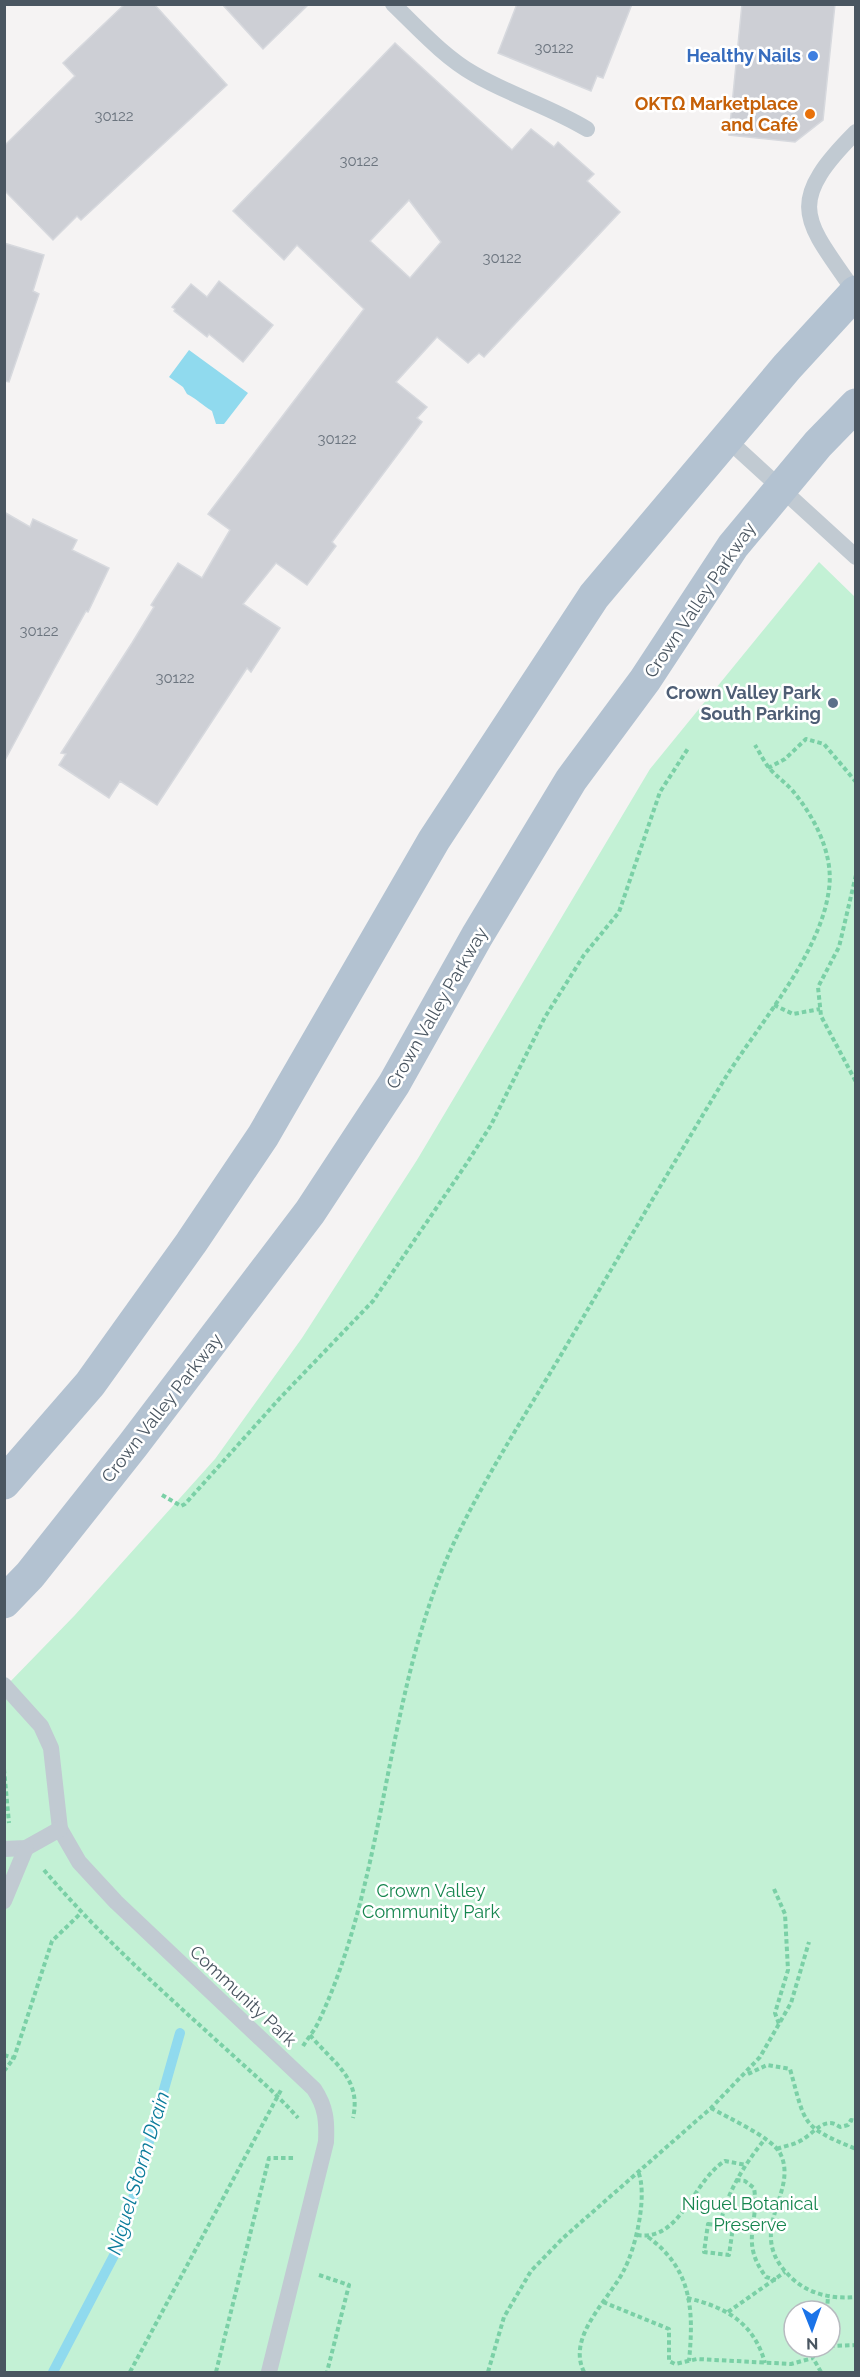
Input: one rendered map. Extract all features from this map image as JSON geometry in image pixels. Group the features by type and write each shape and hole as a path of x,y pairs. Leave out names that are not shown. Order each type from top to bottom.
{"main road":[{"path":"4,1482 90,1384 191,1243 263,1136 434,840 594,596 728,440 787,367 855,292"},
{"name":"Crown Valley Parkway","path":"4,1602 37,1565 148,1426 310,1212 394,1084 477,936 571,780 645,680 733,546 818,444 855,405"}],"lane":[{"path":"393,4 426,36 473,74 559,112 587,129"},
{"path":"855,132 830,158 813,185 808,211 811,226 826,255 855,292"},
{"path":"728,440 855,557"},
{"name":"Community Park","path":"4,1685 41,1726 51,1748 60,1829 79,1862 116,1902 314,2089 324,2103 327,2121 326,2142 269,2373"},
{"path":"4,1849 26,1848 60,1829"},
{"path":"4,1901 26,1848"}],"path":[{"path":"768,768 785,759 806,739 824,744 855,782"},
{"path":"305,2042 317,2025 339,1971 366,1880 406,1684 420,1632 450,1551 487,1481 696,1127 807,951 822,918 829,890 830,868 825,849 808,814 791,788 768,768 755,745"},
{"path":"162,1495 181,1506 184,1504 280,1398 373,1302 492,1125 545,1017 584,955 619,912 660,792 689,747"},
{"path":"855,874 839,947 818,987 821,1017 855,1082"},
{"path":"774,1005 793,1014 820,1009"},
{"path":"774,1889 785,1914 788,1970 775,2013 780,2024"},
{"path":"4,2071 14,2058 52,1941 81,1913 278,2095 302,2125"},
{"path":"488,2373 504,2317 531,2271 563,2238 745,2076 780,2024 791,2003 809,1942"},
{"path":"4,2055 14,2058"},
{"path":"745,2076 767,2065 790,2069 803,2115 815,2131 855,2149"},
{"path":"129,2373 278,2095"},
{"path":"711,2108 765,2139 777,2149 783,2164 783,2176 772,2217 770,2238 774,2255 785,2272 800,2284 828,2296 855,2297"},
{"path":"777,2149 799,2141 824,2122 834,2122 840,2127 848,2125 851,2120 855,2121"},
{"path":"720,2225 724,2206 736,2180 765,2139"},
{"path":"216,2373 269,2158 290,2160 297,2157 303,2148"},
{"path":"648,2237 662,2231 676,2219 715,2167 725,2161 746,2165"},
{"path":"584,2373 581,2367 581,2341 603,2302 625,2270 636,2235 643,2183 638,2171"},
{"path":"736,2180 745,2181 754,2188 750,2238 753,2254 766,2277 776,2280"},
{"path":"708,2224 720,2225 733,2227 729,2255 704,2252 708,2224"},
{"path":"636,2235 648,2237 666,2250 684,2276 692,2326 689,2361"},
{"path":"728,2312 785,2272"},
{"path":"687,2298 711,2304 742,2320 753,2333 765,2363"},
{"path":"603,2302 669,2329 671,2339 669,2361 675,2364 689,2361 791,2364 809,2359"},
{"path":"814,2359 821,2373"}],"green space":[{"name":"Crown Valley Community Park","path":"819,562 856,598 855,2372 5,2372 5,1687 75,1615 215,1459 302,1338 417,1160 650,769"}],"water":[{"path":"189,350 248,393 224,424 216,424 212,411 187,394 183,387 169,377"}],"building":[{"path":"125,4 154,4 227,85 81,220 77,216 53,240 4,190 4,146 75,76 63,63"},
{"path":"222,4 309,4 263,49"},
{"path":"517,4 632,4 603,78 597,76 591,91 498,53"},
{"path":"742,4 835,4 823,120 795,142 729,135"},
{"path":"395,43 512,150 531,129 554,147 558,142 594,174 587,181 620,212 484,357 479,353 468,363 437,337 396,382 427,407 417,418 422,422 332,542 336,546 307,585 276,563 243,604 280,628 251,672 247,668 157,805 120,781 109,798 59,765 66,754 61,753 132,643 154,607 151,605 178,563 202,578 230,530 208,514 364,309 297,245 284,260 233,211","holes":["409,200 441,242 410,278 370,241"]},
{"path":"4,243 44,255 33,291 39,294 9,382 4,381"},
{"path":"219,281 273,325 243,362 209,334 207,337 172,307 191,284 207,297"},
{"path":"4,512 30,527 33,519 77,540 72,550 109,568 88,612 86,611 4,762"}],"waterway":[{"name":"Niguel Storm Drain","path":"53,2372 120,2244 180,2033"}],"place":[{"name":"Healthy Nails","path":"813,56"},
{"name":"OKTΩ Marketplace and Café","path":"810,114"},
{"name":"Crown Valley Park South Parking","path":"833,703"}],"park label":[{"name":"Niguel Botanical Preserve","path":"750,2214"}]}
